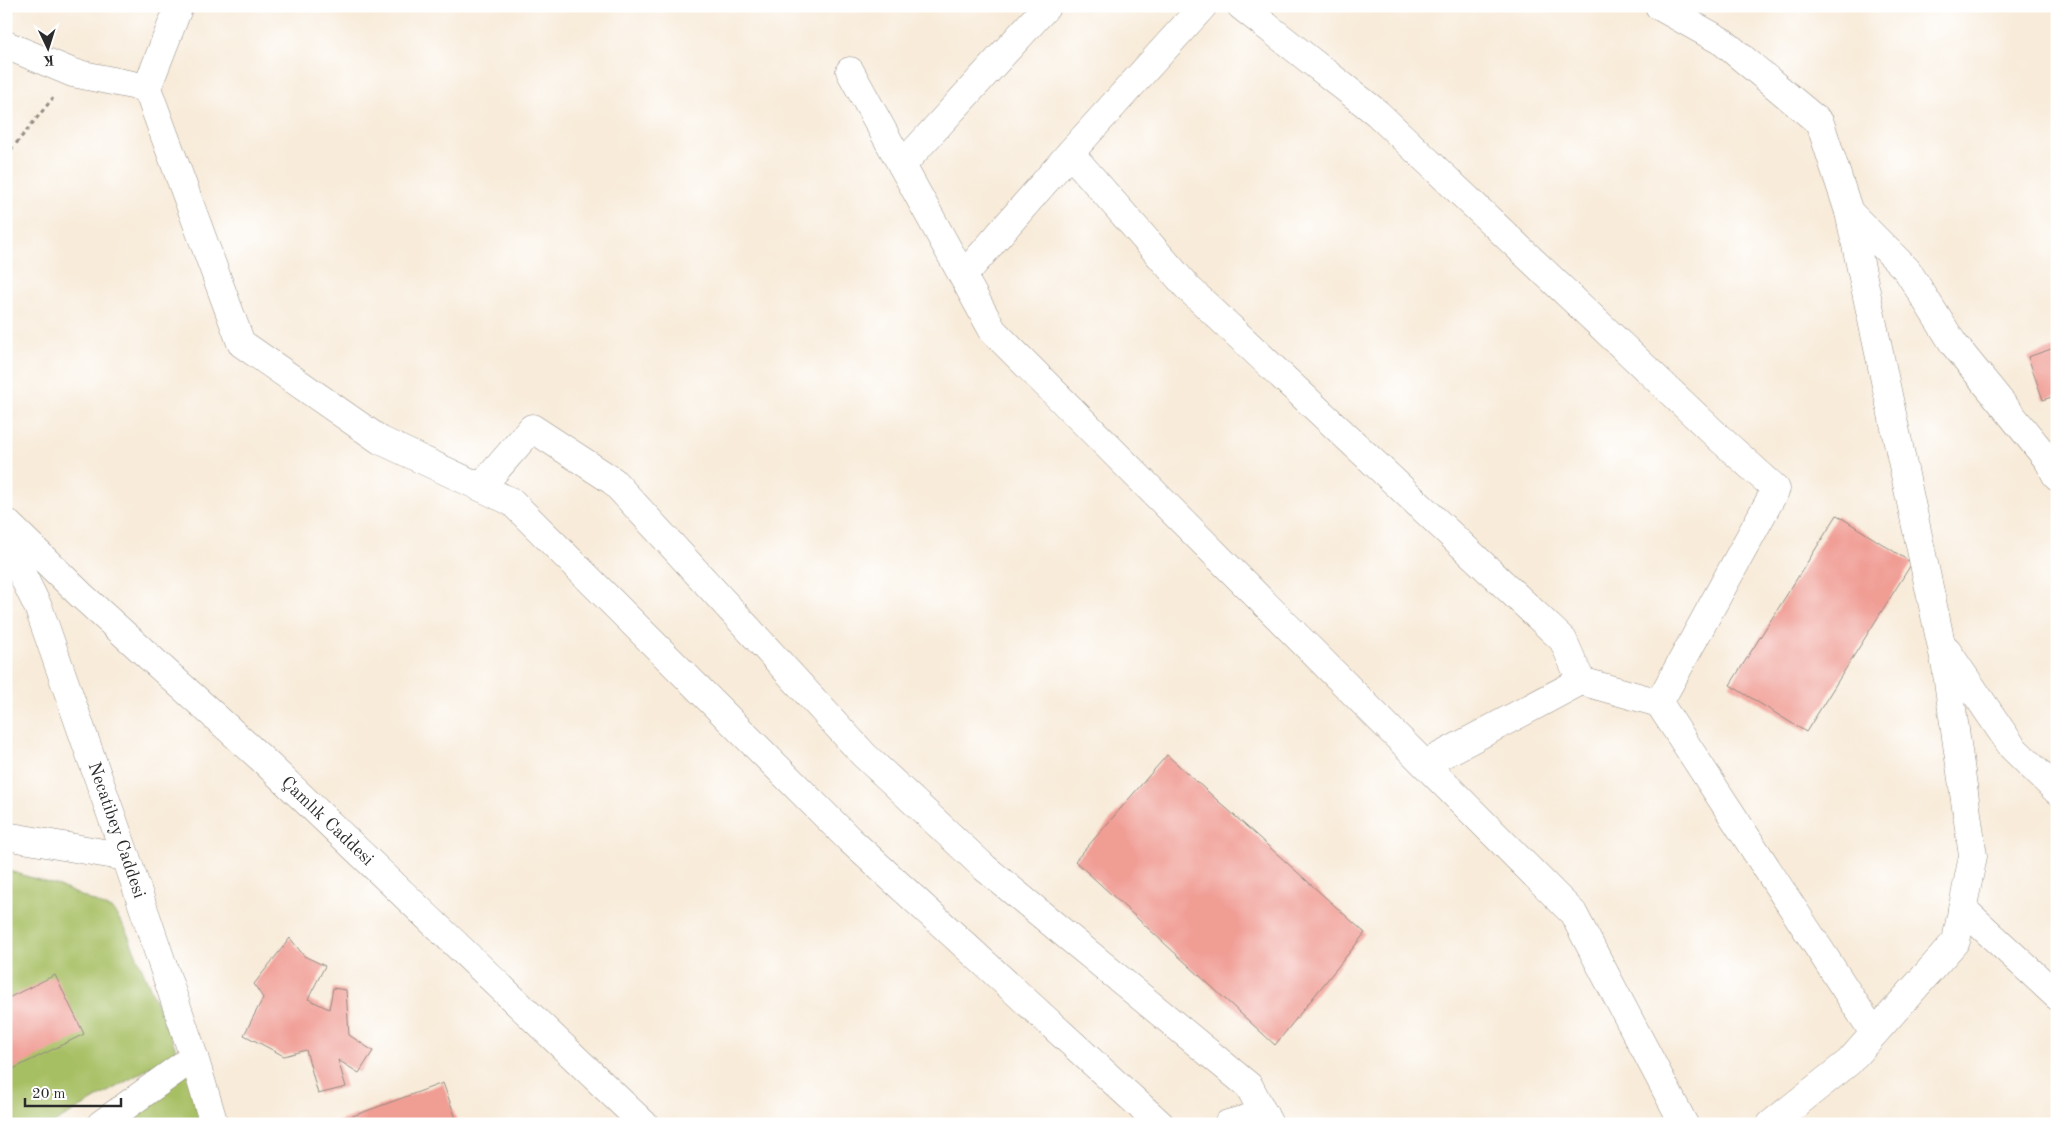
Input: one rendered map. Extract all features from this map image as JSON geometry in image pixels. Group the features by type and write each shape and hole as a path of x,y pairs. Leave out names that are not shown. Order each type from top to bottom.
{"street":[{"path":"179,6 147,88 241,343 380,440 512,502 850,840 1160,1124"},
{"path":"902,165 1047,6"},
{"path":"963,276 1070,153 1203,6"},
{"path":"1241,6 1378,113 1717,436 1776,489 1658,703"},
{"path":"1659,6 1723,42 1820,123 1849,212 1946,667 1973,856 1956,941 1849,1062 1771,1124"},
{"path":"6,44 73,74 147,88"},
{"path":"850,71 993,331 1573,913 1684,1124"},
{"path":"1070,153 1188,288 1563,640 1581,681"},
{"path":"1849,212 1907,270 1953,343 2048,460 2057,477"},
{"path":"480,487 532,428 612,481 864,754 985,868 1249,1086 1266,1119 1228,1124"},
{"name":"Çamlık Caddesi","path":"6,522 81,595 263,760 644,1124"},
{"name":"Necatibey Caddesi","path":"6,541 39,609 194,1057 214,1124"},
{"path":"1940,642 2013,748 2057,791"},
{"path":"1425,764 1581,681 1658,703 1874,1033"},
{"path":"6,836 126,857"},
{"path":"1962,908 2057,996"},
{"path":"101,1124 194,1057"}],"path":[{"path":"6,156 73,74"}],"green space":[{"path":"6,870 59,886 113,910 125,928 177,1052 52,1124 6,1124"},
{"path":"194,1057 214,1124 101,1124"}],"building":[{"path":"2057,347 2057,395 2043,400 2028,357"},
{"path":"1837,515 1912,563 1806,732 1730,685"},
{"path":"1167,755 1365,933 1275,1045 1075,861"},
{"path":"290,938 304,956 325,966 308,999 329,1009 333,988 346,990 349,1035 373,1051 359,1073 338,1060 346,1087 318,1094 306,1050 284,1056 244,1035 263,998 254,984"},
{"path":"55,975 84,1034 7,1072 6,999"},
{"path":"443,1083 458,1124 331,1124"}]}
